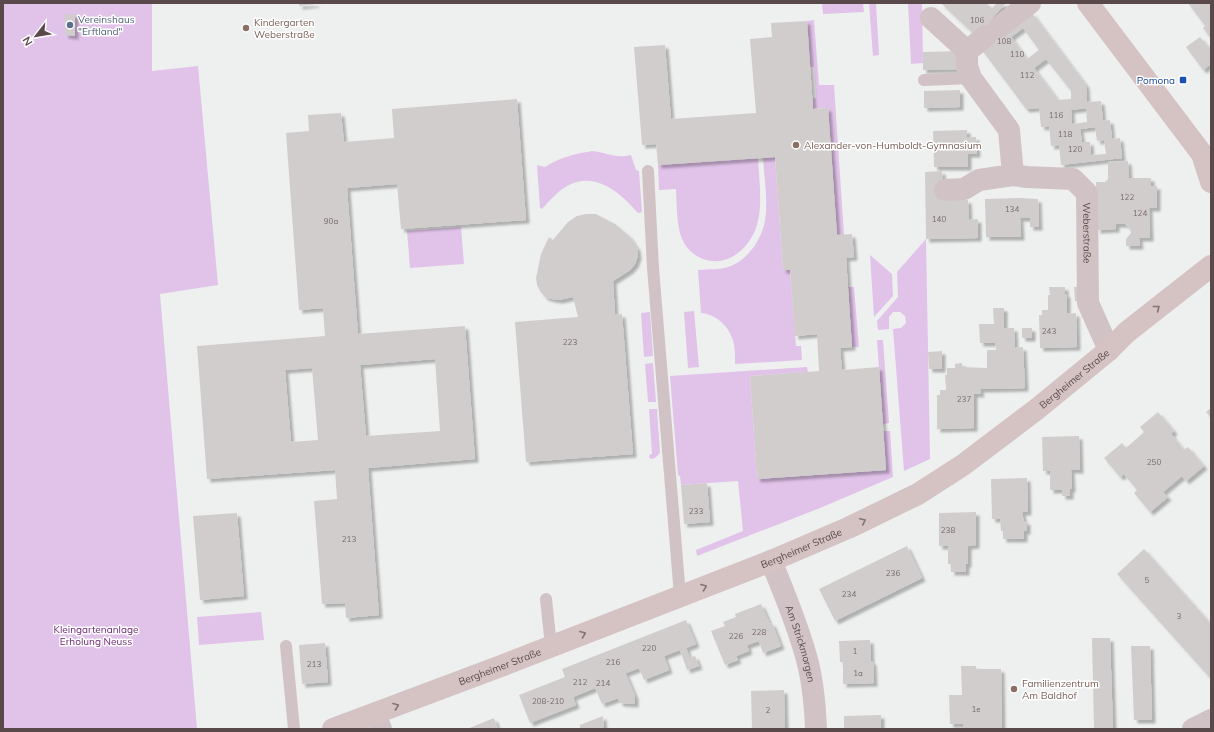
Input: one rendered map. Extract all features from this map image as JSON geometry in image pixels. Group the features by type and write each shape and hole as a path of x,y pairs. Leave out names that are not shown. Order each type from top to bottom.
{"main road":[{"path":"1088,3 1206,156 1211,182"},
{"name":"Bergheimer Straße","path":"333,729 378,721 551,646 771,561 874,516 932,485 1002,437 1109,350 1126,332 1211,266"}],"street":[{"path":"967,50 1030,3"},
{"path":"931,18 967,50 967,66 971,78 1009,130 1013,175"},
{"name":"Weberstraße","path":"946,190 964,188 979,180 1013,175 1028,178 1073,179 1087,193 1088,303 1109,350"},
{"name":"Am Strickmorgen","path":"771,561 799,631 806,657 812,683 816,729"},
{"path":"1193,729 1211,720"}],"lane":[{"path":"924,80 971,78"},
{"path":"648,171 653,268 680,596"},
{"path":"546,599 551,646"},
{"path":"286,646 294,729"}],"green space":[{"name":"Kleingartenanlage Erholung Neuss","path":"3,3 152,3 152,71 198,66 218,285 160,294 197,729 3,729"},
{"path":"822,3 863,3 864,12 823,14"},
{"path":"869,3 876,3 879,55 873,56"},
{"path":"908,3 922,3 923,63 911,64"},
{"path":"814,20 819,85 834,85 844,235 837,235 828,108 813,109 813,98 816,98 814,67 810,67 807,21"},
{"path":"592,151 615,156 631,155 636,170 639,171 642,212 638,213 624,198 607,186 597,182 588,181 577,182 567,186 551,199 542,209 540,208 537,165 545,167 568,156"},
{"path":"775,157 783,270 790,270 796,346 801,346 802,360 735,364 733,339 727,328 713,316 701,313 698,270 719,269 731,266 745,257 756,243 763,227 766,210 763,158"},
{"path":"758,158 760,209 757,225 749,241 737,254 721,261 703,259 692,253 681,237 677,217 676,189 659,190 658,165"},
{"path":"461,227 464,264 410,268 407,231"},
{"path":"926,239 930,459 904,471 893,329 901,328 906,323 905,316 900,312 893,312 889,317 889,329 878,330 877,321 898,297 897,272"},
{"path":"870,255 892,274 893,296 874,317"},
{"path":"848,287 854,287 859,347 852,347"},
{"path":"694,311 699,367 688,368 684,312"},
{"path":"650,312 653,356 644,357 641,313"},
{"path":"877,340 883,340 889,423 883,424"},
{"path":"653,363 656,402 648,402 645,364"},
{"path":"807,367 808,372 750,376 757,479 886,470 883,431 890,431 893,477 820,508 697,556 696,550 743,531 738,481 681,485 680,476 678,475 670,376"},
{"path":"649,409 657,409 660,453 655,458 651,459 649,457 650,454 652,454"},
{"path":"261,612 264,640 199,645 197,617"}],"building":[{"path":"299,3 316,3 316,4 299,6"},
{"path":"941,3 986,3 992,8 997,3 1006,3 992,18 1004,34 1032,13 1086,85 1087,102 1101,101 1103,121 1110,120 1112,139 1120,138 1122,158 1061,165 1059,145 1051,146 1049,126 1041,127 1039,108 1026,109 982,50 976,36","holes":["1023,28 1039,50 1027,59 1011,37","1046,59 1071,91 1071,99 1058,100 1034,68","1086,108 1087,122 1072,124 1071,110","1095,127 1097,141 1104,140 1106,154 1091,155 1090,142 1082,142 1080,129"]},
{"path":"1188,3 1211,3 1211,39 1203,28 1205,26"},
{"name":"Vereinshaus \"Erftland\"","path":"65,14 75,14 75,36 65,35"},
{"path":"807,21 813,109 828,108 837,235 852,234 854,257 846,258 852,347 840,348 842,370 879,367 886,470 757,479 750,376 819,371 817,334 795,336 790,270 783,270 775,157 658,165 656,144 642,145 634,47 665,45 671,119 756,113 750,39 772,37 771,23"},
{"path":"1200,37 1211,51 1211,64 1203,70 1186,47"},
{"path":"960,51 960,69 923,70 923,52"},
{"path":"960,90 960,107 924,108 924,91"},
{"path":"517,99 526,220 401,229 397,184 347,188 358,334 465,326 475,459 368,468 379,615 346,618 345,603 322,604 314,501 337,499 335,470 207,479 197,346 325,336 323,308 299,310 286,133 309,131 308,115 341,113 344,142 394,138 392,109","holes":["435,359 440,431 366,436 360,365","312,368 318,440 291,442 285,370"]},
{"path":"967,130 967,137 976,137 977,154 968,154 968,167 934,167 933,131"},
{"path":"1128,161 1129,178 1151,178 1151,186 1157,186 1157,208 1149,208 1150,238 1139,238 1140,246 1126,246 1126,239 1131,233 1131,230 1125,224 1116,224 1116,229 1097,230 1096,182 1105,182 1108,179 1108,162"},
{"path":"942,171 943,200 968,200 969,220 978,219 978,238 926,239 925,172"},
{"path":"985,199 1038,199 1039,227 1030,227 1030,218 1020,218 1021,237 986,237"},
{"path":"596,214 615,224 629,236 637,248 638,256 635,264 630,270 613,281 615,315 622,314 633,454 526,462 515,322 578,317 573,297 559,300 545,297 537,285 536,278 541,254 549,237 553,240 568,222 577,216"},
{"path":"1083,286 1084,301 1075,301 1074,287"},
{"path":"1049,287 1065,287 1065,294 1067,294 1067,314 1076,313 1077,347 1040,348 1039,315 1042,315 1042,310 1048,310 1048,295 1050,295"},
{"path":"993,308 1004,308 1004,328 1014,328 1015,348 1023,347 1025,388 980,389 981,394 974,394 974,428 937,429 937,395 940,395 940,390 946,390 945,375 947,375 947,368 955,368 955,364 962,363 962,367 987,368 987,350 996,350 995,343 980,343 979,324 994,324"},
{"path":"1022,328 1032,328 1032,338 1022,338"},
{"path":"942,351 942,369 929,369 928,352"},
{"path":"1211,408 1211,418 1206,412"},
{"path":"1158,412 1174,431 1171,434 1184,450 1188,447 1204,466 1186,481 1182,476 1163,492 1168,497 1150,512 1134,493 1137,490 1124,474 1120,477 1104,458 1122,443 1126,448 1144,432 1140,427"},
{"path":"1079,436 1080,470 1071,470 1072,489 1070,489 1070,496 1062,496 1062,490 1050,490 1050,471 1043,471 1042,437"},
{"path":"1027,478 1028,512 1022,512 1024,522 1027,521 1027,531 1024,531 1024,539 1003,539 1000,519 992,519 991,479"},
{"path":"707,483 710,522 684,524 681,485"},
{"path":"976,512 976,545 968,546 968,564 966,564 966,572 951,572 951,564 948,564 948,546 939,546 939,513"},
{"path":"237,513 244,596 200,600 193,516"},
{"path":"907,546 922,578 835,621 819,589"},
{"path":"1144,549 1211,624 1211,679 1117,574"},
{"path":"761,604 770,624 772,623 781,646 763,653 759,641 747,645 749,651 736,656 738,660 725,665 711,631 725,626 723,622 736,617 735,614"},
{"path":"686,620 696,644 686,648 690,658 695,656 699,666 687,670 680,650 664,656 669,670 644,680 639,668 626,673 625,672 635,696 635,704 620,703 618,698 602,704 595,688 573,697 576,705 530,723 519,695 565,677 562,669"},
{"path":"1092,638 1110,638 1113,729 1094,729"},
{"path":"870,640 874,683 843,684 843,662 840,662 839,641"},
{"path":"325,643 328,682 302,684 299,645"},
{"path":"1131,646 1150,646 1152,720 1134,720"},
{"path":"961,666 976,666 976,669 1001,669 1002,729 963,729 963,724 950,724 949,695 962,695"},
{"path":"784,690 785,729 752,729 751,691"},
{"path":"881,715 881,729 844,729 844,716"},
{"path":"603,716 604,729 580,729 580,725"},
{"path":"494,718 498,729 467,729"}],"place":[{"name":"Vereinshaus \"Erftland\"","path":"70,25"},
{"name":"Kindergarten Weberstraße","path":"246,28"},
{"name":"Pomona","path":"1183,80"},
{"name":"Alexander-von-Humboldt-Gymnasium","path":"796,145"},
{"name":"Familienzentrum Am Baldhof","path":"1014,689"}]}
